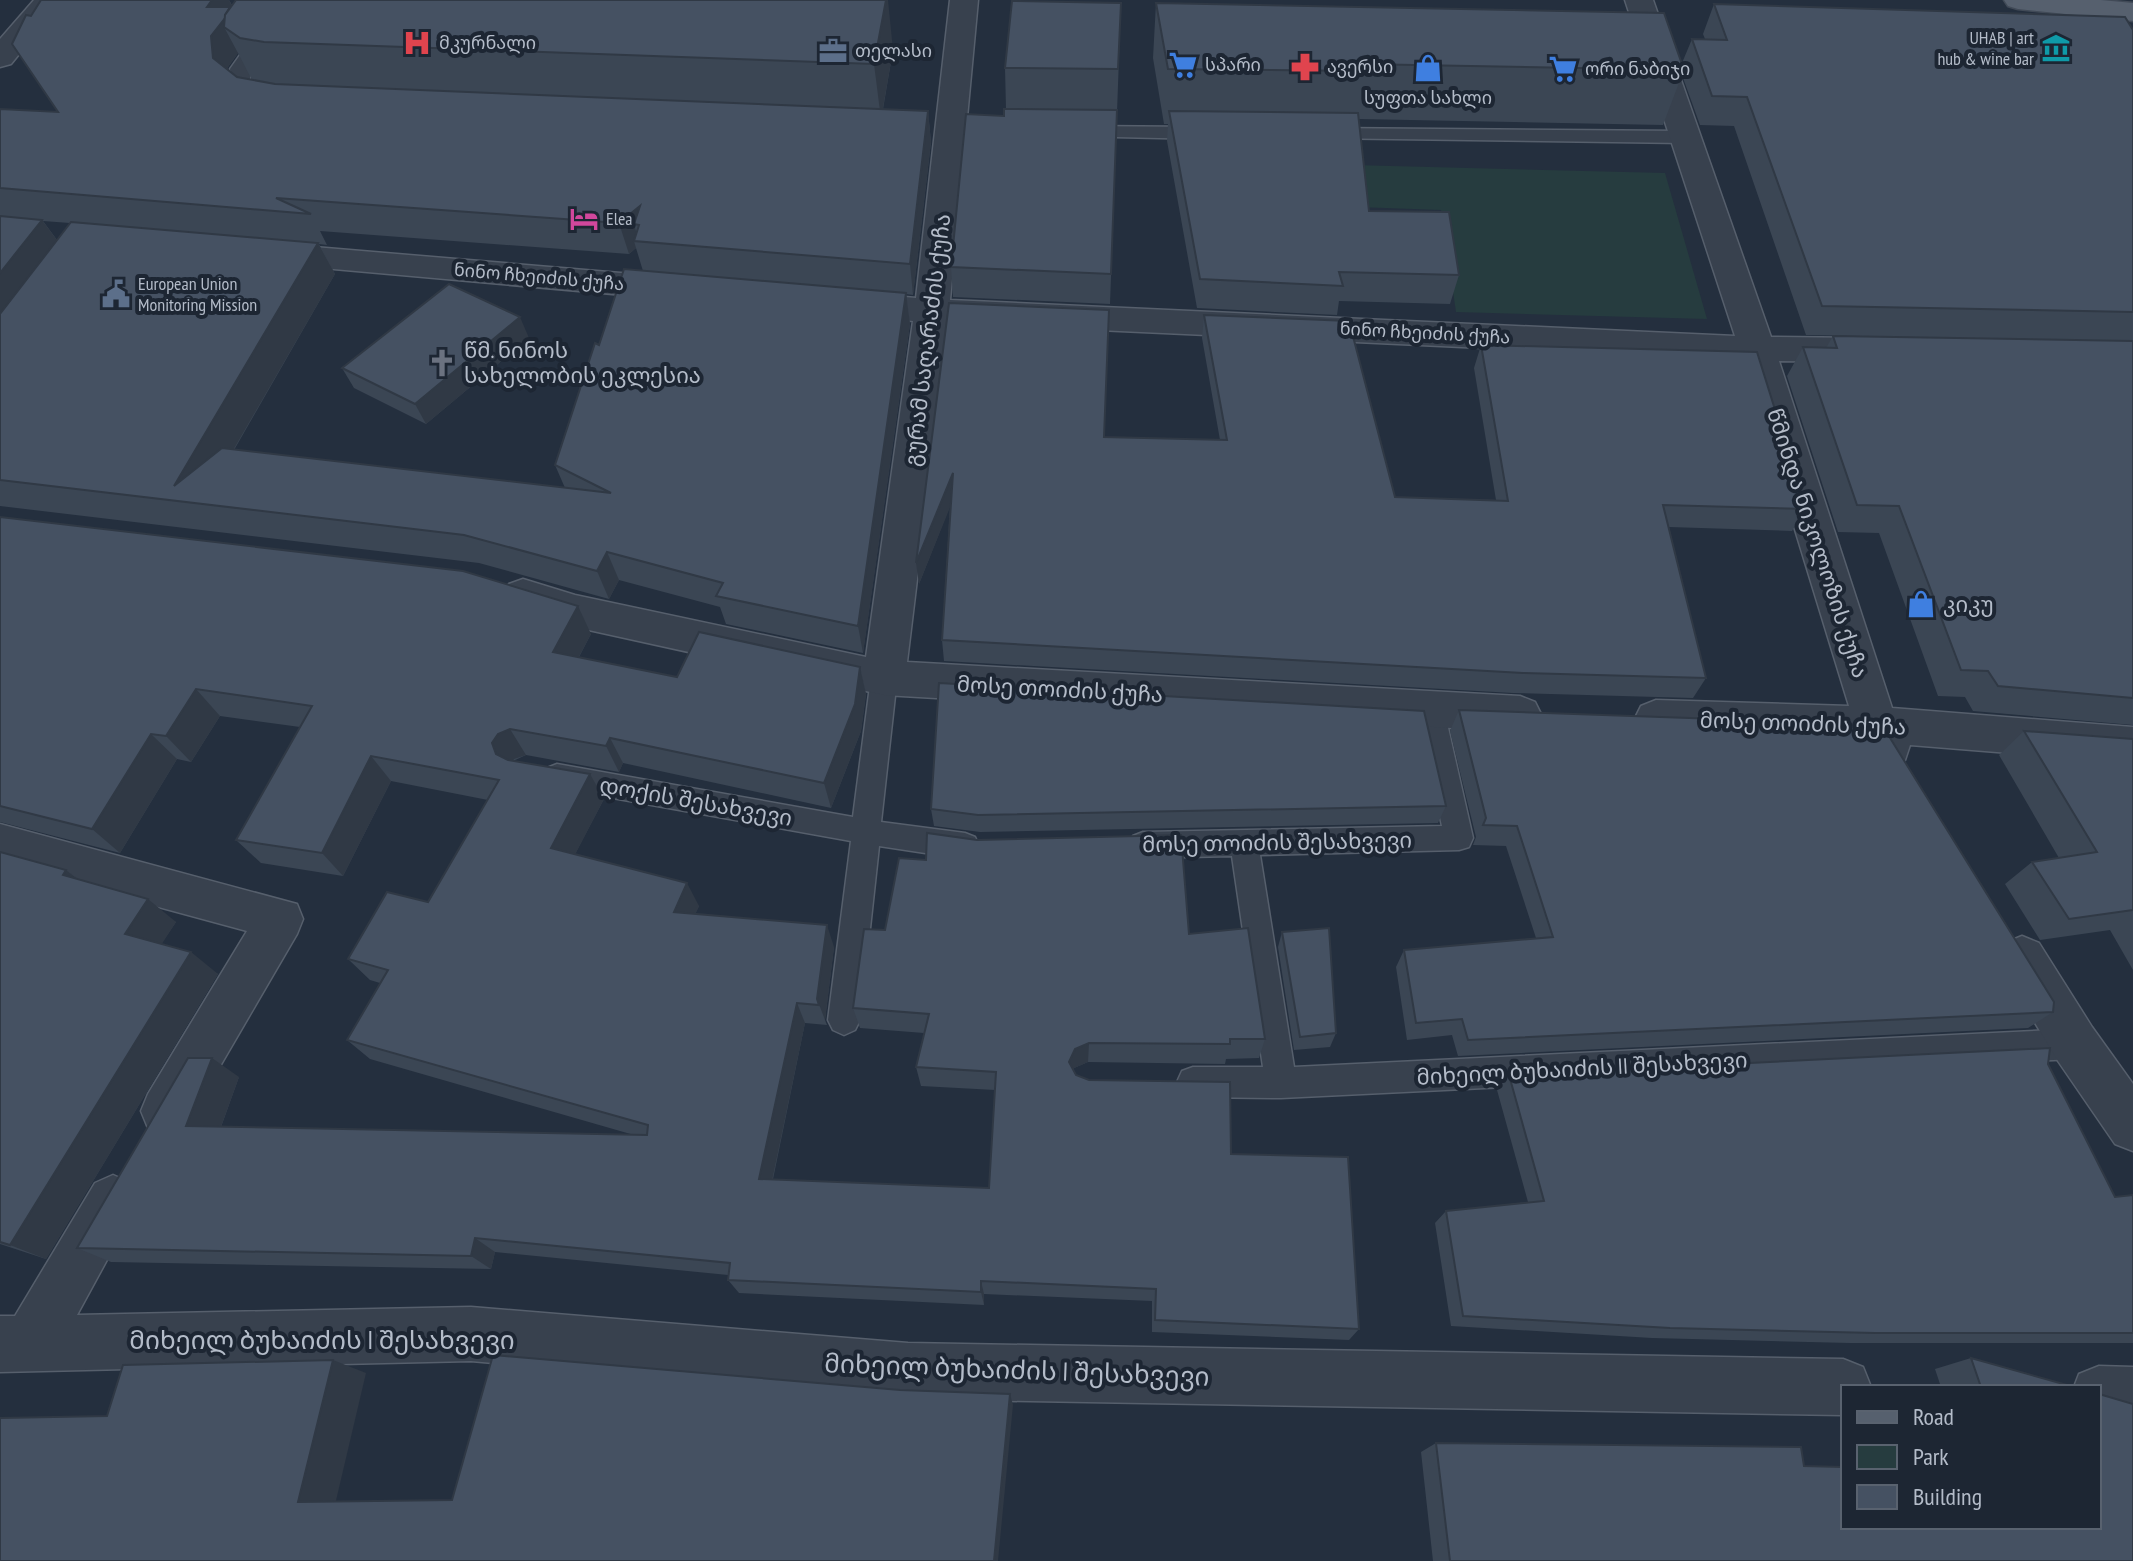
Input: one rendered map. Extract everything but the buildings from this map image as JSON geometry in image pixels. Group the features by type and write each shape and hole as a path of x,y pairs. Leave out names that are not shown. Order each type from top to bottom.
{"main road":[{"path":"2018,0 2133,12"}],"street":[{"path":"0,58 49,0"},
{"name":"გურამ საღარაძის ქუჩა","path":"884,678 932,311 943,130 964,0"},
{"name":"წმინდა ნიკოლოზის ქუჩა","path":"1639,0 1757,349 1876,724 1909,777"},
{"name":"ნინო ჩხეიძის ქუჩა","path":"235,251 710,292"},
{"name":"ნინო ჩხეიძის ქუჩა","path":"821,301 932,311 1757,349 1898,351"},
{"name":"მოსე თოიძის ქუჩა","path":"492,585 575,611 884,678 1561,715"},
{"name":"მოსე თოიძის ქუჩა","path":"1624,717 1876,724 2133,745"},
{"path":"0,844 280,919 138,1159 14,1344"},
{"path":"2001,924 2075,1044 2133,1126"},
{"name":"მიხეილ ბუხაიძის I შესახვევი","path":"14,1344 471,1334 908,1371 1841,1387"},
{"path":"2101,1394 2133,1395"}],"lane":[{"path":"276,103 261,101 240,85 240,69 288,0"},
{"path":"1062,132 1221,133"},
{"path":"1301,134 1684,137"},
{"path":"844,1020 884,678"},
{"name":"მოსე თოიძის შესახვევი","path":"1120,845 1459,838 1430,710"},
{"name":"დოქის შესახვევი","path":"525,770 867,832"},
{"path":"867,832 995,848"},
{"path":"1244,842 1281,1083"},
{"name":"მიხეილ ბუხაიძის II შესახვევი","path":"1162,1081 1281,1083 2075,1044"}],"green space":[{"path":"1353,165 1665,173 1707,319 1456,312 1441,210 1357,207"}],"place":[{"name":"მკურნალი","path":"417,43"},
{"name":"UHAB | art hub & wine bar","path":"2056,48"},
{"name":"თელასი","path":"833,51"},
{"name":"სპარი","path":"1183,65"},
{"name":"ავერსი","path":"1305,67"},
{"name":"სუფთა სახლი","path":"1428,68"},
{"name":"ორი ნაბიჯი","path":"1563,69"},
{"name":"Elea","path":"584,219"},
{"name":"European Union Monitoring Mission","path":"116,294"},
{"name":"წმ. ნინოს სახელობის ეკლესია","path":"442,363"},
{"name":"კიკუ","path":"1921,604"}]}
